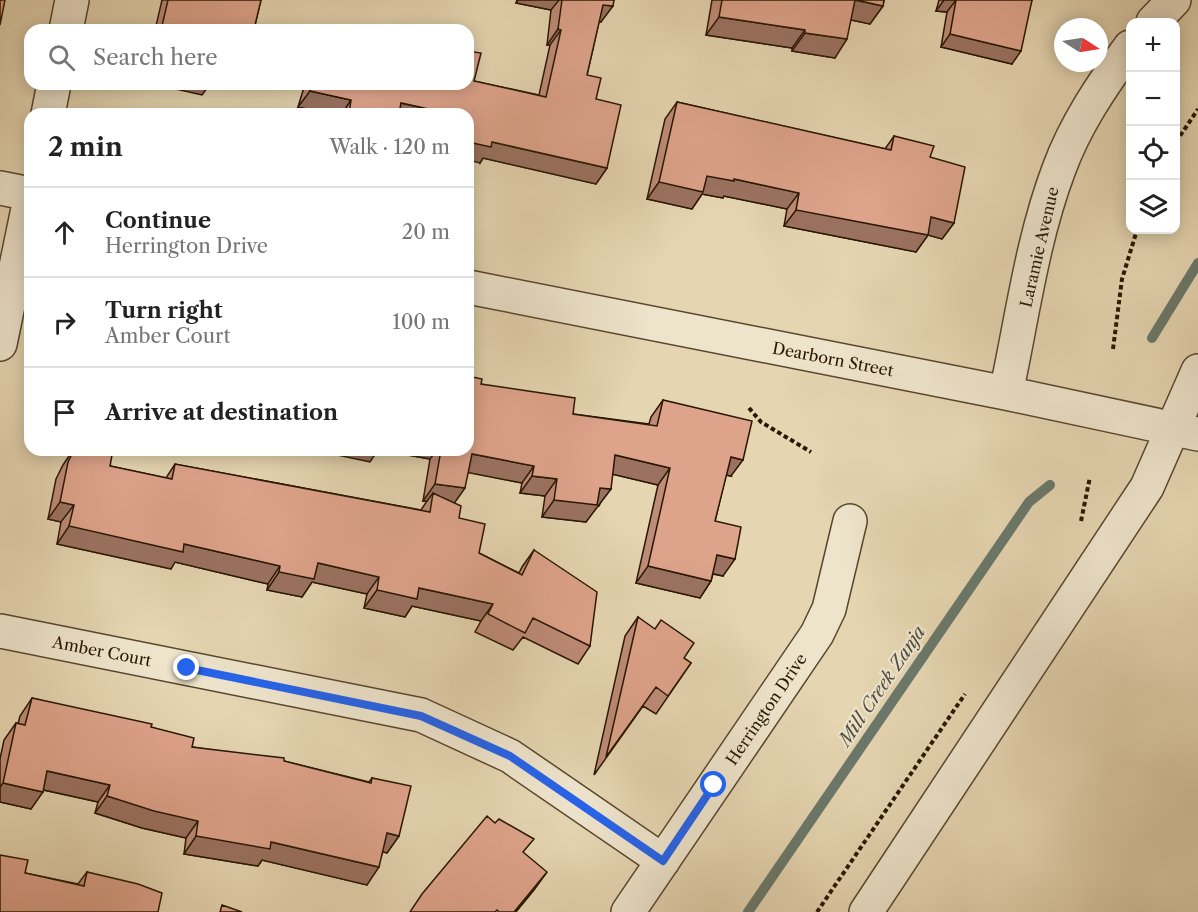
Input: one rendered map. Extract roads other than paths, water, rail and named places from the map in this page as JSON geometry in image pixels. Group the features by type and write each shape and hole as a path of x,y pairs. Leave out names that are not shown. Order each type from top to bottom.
{"street":[{"path":"67,24 72,0"},
{"path":"1157,18 1174,0"},
{"name":"Laramie Avenue","path":"1006,393 1044,214 1059,168 1082,120 1107,79 1126,54"},
{"path":"49,108 53,90"},
{"path":"0,188 24,193"},
{"path":"0,344 24,228"},
{"name":"Dearborn Street","path":"474,288 1006,393 1186,432"},
{"path":"866,912 1147,487 1186,432 1198,371"},
{"name":"Herrington Drive","path":"628,912 817,634 829,609 850,521"},
{"name":"Amber Court","path":"0,631 421,716 510,756 663,861"}],"waterway":[{"name":"Mill Creek Zanja","path":"1152,338 1198,263"},
{"name":"Mill Creek Zanja","path":"748,912 1029,502 1050,485"}]}
